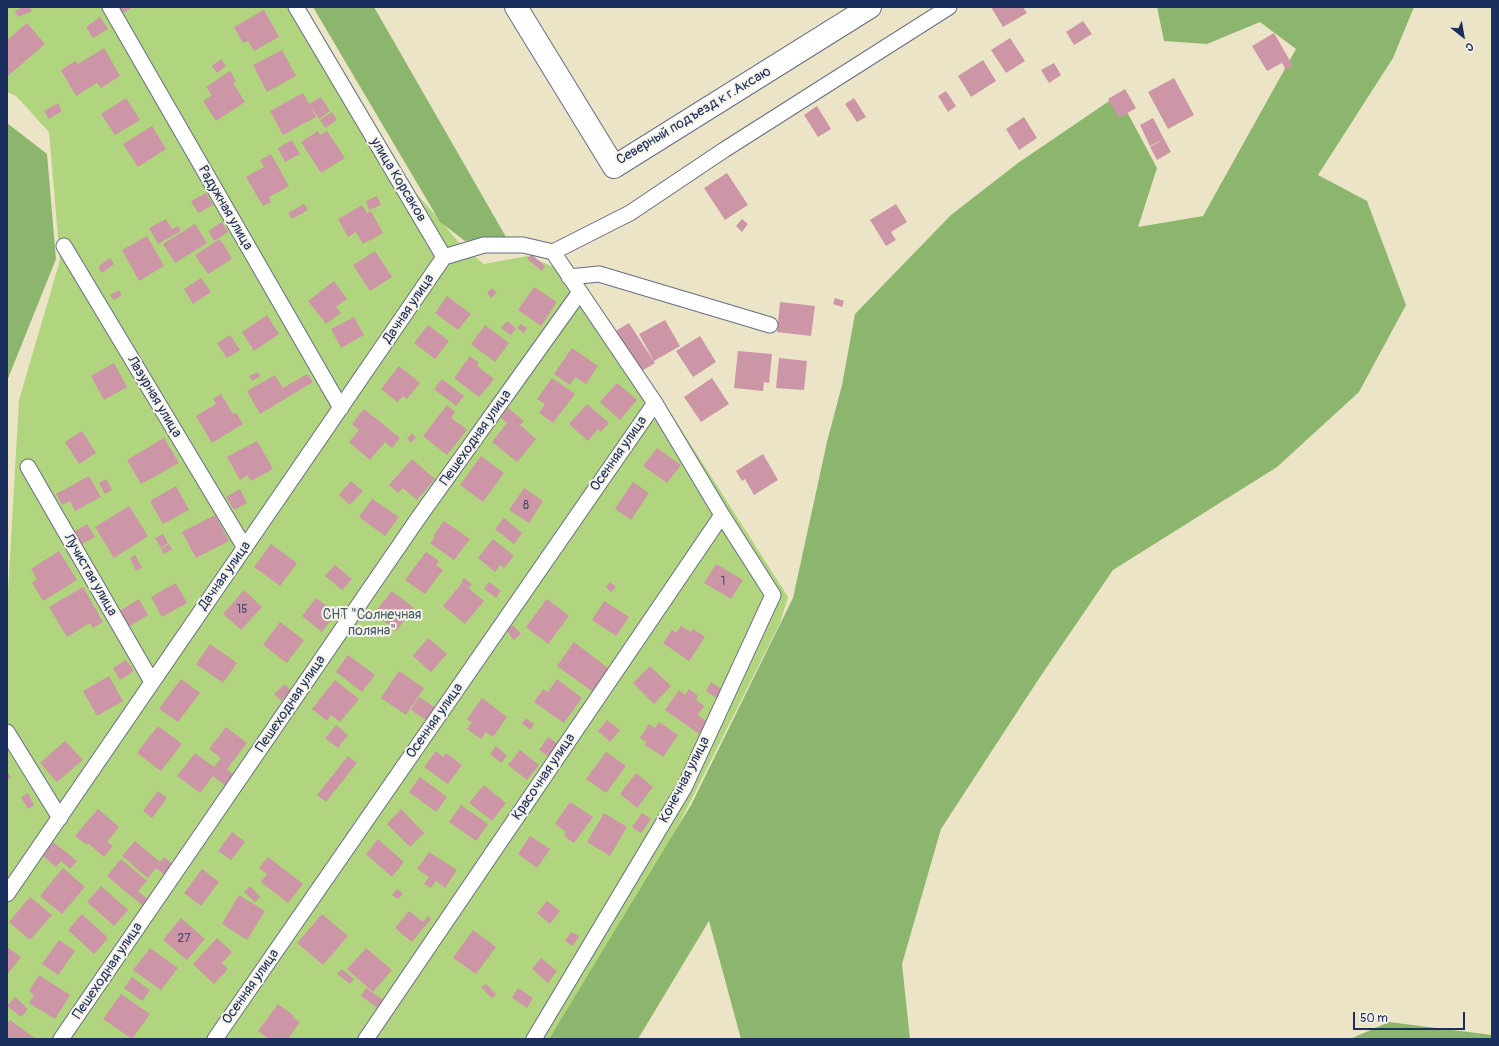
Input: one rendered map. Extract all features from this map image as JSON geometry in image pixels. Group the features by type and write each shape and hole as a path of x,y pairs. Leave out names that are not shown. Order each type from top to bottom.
{"street":[{"name":"Радужная улица","path":"110,7 341,408"},
{"name":"улица Корсаков","path":"296,7 444,257"},
{"name":"Северный подъезд к г.Аксаю","path":"516,7 614,167 870,7"},
{"path":"444,257 484,245 523,245 552,252 630,213 724,150 949,7"},
{"name":"Лазурная улица","path":"64,246 245,548"},
{"path":"552,252 655,403 722,515"},
{"name":"Дачная улица","path":"7,894 444,257"},
{"path":"570,277 599,274 770,325"},
{"name":"Пешеходная улица","path":"61,1039 419,518 580,292"},
{"name":"Осенняя улица","path":"215,1039 655,403"},
{"name":"Лучистая улица","path":"28,467 152,682"},
{"name":"Красочная улица","path":"366,1039 722,515"},
{"name":"Конечная улица","path":"534,1039 684,788 773,595 722,515"},
{"path":"7,732 60,818"}],"green space":[{"name":"СНТ \"Солнечная поляна\"","path":"7,7 306,7 416,193 463,247 484,264 527,256 577,276 672,415 788,597 780,623 665,852 549,1039 7,1039 7,609 19,400 60,260 49,132 16,96 7,92"},
{"path":"313,7 374,7 506,237 465,241 440,222"},
{"path":"1157,7 1414,7 1393,58 1318,175 1367,201 1406,305 1359,392 1277,467 1113,570 1038,680 941,829 902,964 910,1039 741,1039 709,921 638,1039 549,1039 691,805 793,598 827,442 842,385 855,314 951,215 1018,163 1118,95 1157,168 1138,227 1203,216 1296,49 1260,22 1207,44 1164,41"},
{"path":"7,123 47,154 56,259 7,381"},
{"path":"1389,1022 1492,1035 1492,1039 1350,1039"}],"building":[{"path":"23,7 30,7 32,11 18,17 15,11"},
{"path":"118,7 133,7 122,14"},
{"path":"991,7 1023,7 1027,13 1003,27"},
{"path":"264,10 279,37 254,51 248,41 243,43 234,27"},
{"path":"100,17 108,29 93,38 86,27"},
{"path":"1083,21 1092,34 1074,45 1066,32"},
{"path":"27,23 45,44 7,77 7,40"},
{"path":"1274,33 1293,66 1286,70 1282,63 1267,71 1252,46"},
{"path":"1010,38 1025,61 1006,73 991,50"},
{"path":"104,48 120,76 101,88 97,83 76,96 61,70 75,61 78,64"},
{"path":"282,50 296,76 267,92 253,65"},
{"path":"221,59 226,66 217,73 212,66"},
{"path":"983,60 996,81 971,97 958,76"},
{"path":"1054,63 1061,75 1049,83 1041,70"},
{"path":"230,71 236,81 233,83 245,102 216,121 203,101 212,95 206,87"},
{"path":"1174,78 1194,115 1168,129 1148,92"},
{"path":"1125,89 1136,108 1119,118 1108,99"},
{"path":"946,91 956,106 948,112 938,96"},
{"path":"303,93 316,117 283,135 270,111"},
{"path":"321,97 330,111 319,119 309,104"},
{"path":"126,98 140,120 115,135 101,114"},
{"path":"854,98 866,117 857,122 845,104"},
{"path":"58,103 62,111 49,119 44,111"},
{"path":"817,106 831,129 818,137 804,115"},
{"path":"332,112 337,120 325,128 320,120"},
{"path":"1024,117 1037,138 1019,150 1006,129"},
{"path":"1153,118 1164,139 1150,146 1140,125"},
{"path":"152,126 166,149 138,167 123,144"},
{"path":"318,131 320,135 327,131 345,158 321,173 301,142"},
{"path":"1164,139 1171,152 1157,160 1150,147"},
{"path":"292,140 300,154 285,162 278,148"},
{"path":"271,154 289,186 269,197 271,202 263,206 246,177 264,167 260,160"},
{"path":"727,173 748,205 725,220 704,188"},
{"path":"206,193 213,205 198,213 191,201"},
{"path":"377,196 381,205 369,210 366,201"},
{"path":"304,204 308,210 292,219 288,213"},
{"path":"896,204 907,222 891,232 896,240 886,246 870,220"},
{"path":"362,205 367,213 371,211 383,233 363,244 356,232 348,237 338,219"},
{"path":"166,219 172,229 178,226 181,231 158,244 149,228"},
{"path":"742,219 748,224 742,232 736,226"},
{"path":"222,222 228,232 214,241 208,231"},
{"path":"195,224 207,243 175,263 163,244"},
{"path":"147,236 164,266 139,281 122,250"},
{"path":"220,239 232,259 208,274 195,255"},
{"path":"375,251 392,277 370,291 353,265"},
{"path":"531,254 545,266 542,271 527,259"},
{"path":"110,258 114,264 102,273 98,267"},
{"path":"201,278 211,292 193,304 184,289"},
{"path":"334,281 347,299 336,307 341,313 326,324 308,301"},
{"path":"534,287 557,302 541,326 518,310"},
{"path":"492,288 497,293 491,298 487,293"},
{"path":"119,290 122,295 114,300 110,295"},
{"path":"447,296 471,314 458,330 435,313"},
{"path":"835,298 844,301 842,307 833,304"},
{"path":"780,302 815,306 811,336 777,332"},
{"path":"267,315 279,334 254,351 242,332"},
{"path":"354,317 364,335 341,348 331,329"},
{"path":"665,320 680,346 654,361 639,334"},
{"path":"507,321 516,328 511,335 501,328"},
{"path":"629,323 655,363 640,372 614,332"},
{"path":"520,324 527,328 524,333 517,328"},
{"path":"428,325 449,341 435,359 414,343"},
{"path":"485,325 509,343 495,362 471,344"},
{"path":"230,335 240,350 227,358 217,343"},
{"path":"700,336 716,362 693,377 676,351"},
{"path":"572,348 598,366 586,384 575,377 570,385 554,374"},
{"path":"738,351 772,354 769,383 764,382 763,391 734,388"},
{"path":"470,356 479,363 477,366 494,379 479,397 454,378"},
{"path":"779,358 807,361 804,390 776,388"},
{"path":"114,363 127,387 104,400 91,376"},
{"path":"399,366 420,383 407,399 403,396 397,402 381,389"},
{"path":"258,372 260,376 252,381 249,376"},
{"path":"307,374 313,382 260,414 247,391 275,375 283,388"},
{"path":"552,378 575,394 553,423 539,413 545,404 537,399"},
{"path":"712,378 729,404 701,422 684,397"},
{"path":"442,379 464,396 456,406 434,389"},
{"path":"617,383 637,400 620,420 600,402"},
{"path":"221,394 233,414 236,413 243,424 212,443 196,416 216,404 213,399"},
{"path":"587,404 609,423 601,432 598,429 588,441 569,424"},
{"path":"447,405 455,412 451,418 467,430 447,455 423,436"},
{"path":"508,408 524,421 520,425 536,439 517,462 492,442 507,423 501,418"},
{"path":"364,409 400,438 392,448 385,442 370,460 349,442 359,430 352,424"},
{"path":"82,431 96,453 79,464 65,442"},
{"path":"412,433 416,437 411,443 407,439"},
{"path":"164,438 179,463 141,484 127,460"},
{"path":"257,441 273,469 251,481 247,475 240,480 227,457"},
{"path":"657,448 681,465 667,483 643,466"},
{"path":"763,454 778,480 754,495 745,479 742,481 736,471"},
{"path":"481,456 504,473 483,502 460,485"},
{"path":"412,459 435,479 417,500 403,488 398,493 389,485"},
{"path":"89,476 101,497 75,511 70,501 62,505 56,494"},
{"path":"106,479 112,490 105,494 99,483"},
{"path":"351,481 363,491 350,505 339,495"},
{"path":"633,482 649,493 631,520 615,509"},
{"path":"176,486 189,510 163,524 150,501"},
{"path":"524,488 543,501 529,523 509,510"},
{"path":"240,489 247,503 234,510 226,497"},
{"path":"372,499 399,517 385,536 359,517"},
{"path":"129,506 148,536 114,558 95,527"},
{"path":"215,515 229,541 196,558 182,532"},
{"path":"504,518 522,533 514,544 495,529"},
{"path":"444,521 470,539 454,560 430,543 435,537 433,536"},
{"path":"87,524 95,537 78,546 72,533"},
{"path":"163,534 168,543 161,548 155,538"},
{"path":"493,539 514,556 504,568 500,565 495,572 478,558"},
{"path":"169,544 172,549 164,554 161,549"},
{"path":"271,544 297,563 280,586 254,567"},
{"path":"59,551 77,580 43,601 32,583 37,579 31,569"},
{"path":"426,552 439,561 436,565 443,570 425,594 405,580"},
{"path":"135,555 142,568 136,571 130,558"},
{"path":"716,564 743,580 731,599 704,583"},
{"path":"335,565 352,579 342,590 325,576"},
{"path":"464,578 472,584 469,588 461,582"},
{"path":"489,582 501,591 496,598 484,589"},
{"path":"610,582 616,587 611,592 606,587"},
{"path":"176,583 187,603 162,617 151,597"},
{"path":"462,583 484,601 465,624 443,606"},
{"path":"83,587 103,622 93,628 90,623 67,637 49,607"},
{"path":"244,590 262,607 241,630 223,614"},
{"path":"392,591 414,608 396,631 374,613"},
{"path":"316,598 336,613 322,632 302,616"},
{"path":"139,599 148,615 125,629 115,614"},
{"path":"547,599 569,616 548,644 526,627"},
{"path":"604,601 629,617 616,636 592,620"},
{"path":"280,622 304,640 287,663 263,645"},
{"path":"513,625 521,634 514,640 506,630"},
{"path":"681,626 691,632 693,629 705,637 689,661 663,643 672,630 676,633"},
{"path":"428,638 447,654 431,672 413,656"},
{"path":"574,642 609,669 593,692 557,666"},
{"path":"210,644 237,663 223,683 196,664"},
{"path":"348,655 375,675 362,692 336,672"},
{"path":"126,660 134,671 120,680 113,668"},
{"path":"650,666 671,686 654,704 633,683"},
{"path":"399,671 424,688 406,715 381,698"},
{"path":"109,676 123,701 97,716 83,691"},
{"path":"181,679 200,693 178,722 159,709"},
{"path":"557,679 582,698 564,723 534,702 543,689 548,692"},
{"path":"335,680 359,699 340,722 331,715 327,721 312,709"},
{"path":"711,682 724,691 718,699 706,691"},
{"path":"285,684 291,691 281,701 274,694"},
{"path":"689,689 698,696 696,700 704,706 698,715 707,722 699,734 665,710 679,690 685,695"},
{"path":"419,697 436,708 427,721 411,710"},
{"path":"482,698 507,717 493,737 486,732 481,739 467,729 472,723 467,719"},
{"path":"526,718 534,724 530,730 522,723"},
{"path":"607,720 620,730 610,742 598,731"},
{"path":"659,722 678,735 663,757 645,745 646,742 640,738 649,724 655,728"},
{"path":"336,725 348,735 338,748 325,738"},
{"path":"158,726 182,744 161,771 137,753"},
{"path":"226,727 247,743 227,769 235,776 227,787 213,776 200,793 177,776 195,753 214,767 221,758 209,749"},
{"path":"548,737 560,745 551,758 539,750"},
{"path":"65,741 83,760 57,782 40,763"},
{"path":"496,746 507,756 501,763 490,754"},
{"path":"520,750 539,765 527,780 508,765"},
{"path":"436,751 443,757 446,753 462,765 448,784 424,767"},
{"path":"606,752 626,766 606,793 586,779"},
{"path":"348,756 357,763 326,802 317,795"},
{"path":"7,771 11,778 7,780"},
{"path":"636,773 653,787 637,808 620,794"},
{"path":"420,777 447,797 436,812 409,792"},
{"path":"484,785 506,803 492,821 469,803"},
{"path":"158,791 167,798 152,818 143,811"},
{"path":"28,793 34,805 28,809 21,797"},
{"path":"570,802 593,817 574,843 564,836 566,832 555,824"},
{"path":"461,805 488,824 476,841 449,822"},
{"path":"98,809 119,827 107,842 113,846 104,857 88,843 87,845 75,836"},
{"path":"401,809 424,833 410,847 387,824"},
{"path":"604,813 627,827 610,856 587,842"},
{"path":"642,813 651,819 641,833 632,827"},
{"path":"232,832 245,842 231,860 218,851"},
{"path":"530,836 550,849 537,868 518,854"},
{"path":"378,839 404,862 392,877 366,854"},
{"path":"52,841 77,861 70,869 61,861 56,867 41,854"},
{"path":"135,841 160,862 164,857 175,866 166,876 156,868 148,878 122,856"},
{"path":"429,852 457,870 445,888 436,881 431,888 424,884 429,877 417,869"},
{"path":"268,857 303,884 288,903 261,882 267,874 259,868"},
{"path":"121,859 147,881 138,891 148,899 143,906 107,876"},
{"path":"63,868 85,887 62,914 40,896"},
{"path":"202,869 219,882 201,906 184,893"},
{"path":"101,886 128,910 114,926 87,902"},
{"path":"250,886 260,897 255,902 244,892"},
{"path":"397,889 403,894 398,899 392,895"},
{"path":"239,895 265,911 247,940 222,924"},
{"path":"30,897 52,915 30,940 9,922"},
{"path":"547,901 560,911 550,924 537,913"},
{"path":"409,911 423,922 428,916 431,919 412,942 395,928"},
{"path":"82,914 108,938 94,954 68,930"},
{"path":"322,914 348,936 323,965 297,943"},
{"path":"181,918 205,939 187,960 163,940"},
{"path":"473,930 496,947 476,974 453,958"},
{"path":"571,932 579,936 573,946 565,941"},
{"path":"217,938 232,952 222,963 228,969 214,984 193,964"},
{"path":"59,940 75,951 58,975 42,964"},
{"path":"7,947 21,957 7,975"},
{"path":"150,948 178,968 161,990 133,970"},
{"path":"366,948 392,970 373,992 347,969"},
{"path":"541,958 557,971 548,983 532,969"},
{"path":"342,969 354,979 350,984 337,974"},
{"path":"39,975 70,995 55,1019 29,1003 34,995 29,991"},
{"path":"132,977 150,990 142,1001 124,988"},
{"path":"486,984 496,994 492,998 481,987"},
{"path":"366,988 385,1001 379,1009 361,996"},
{"path":"518,988 533,998 527,1008 512,998"},
{"path":"121,994 150,1014 132,1039 103,1019"},
{"path":"15,997 28,1009 21,1017 7,1006"},
{"path":"278,1004 294,1016 293,1018 300,1022 288,1039 269,1039 258,1031"},
{"path":"10,1020 36,1039 7,1039 7,1024"}]}
